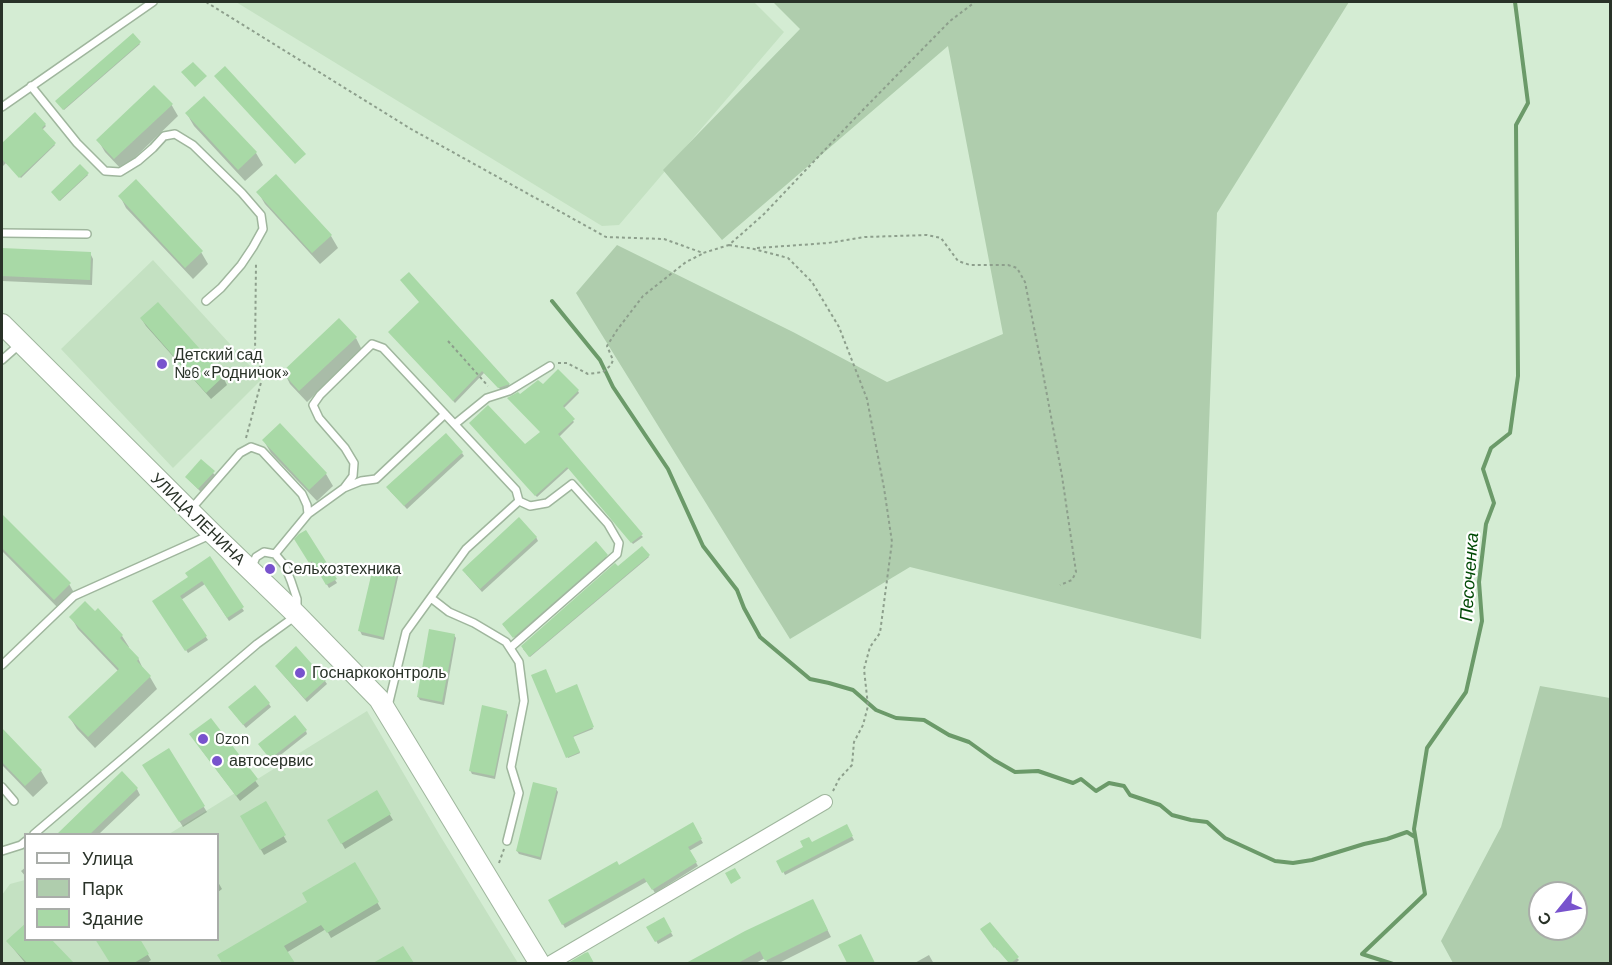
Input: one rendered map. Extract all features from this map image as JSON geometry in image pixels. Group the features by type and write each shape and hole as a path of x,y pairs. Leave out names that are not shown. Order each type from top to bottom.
{"street":[{"name":"УЛИЦА ЛЕНИНА","path":"2,324 379,699 540,963"},
{"path":"549,963 825,802"}],"lane":[{"path":"2,107 153,2"},
{"path":"31,86 77,142 105,171 120,172 138,161 164,136 175,134 193,145 243,193 261,215 262,229 258,238 241,264 221,288 206,301"},
{"path":"2,233 87,234"},
{"path":"2,360 21,343"},
{"path":"344,489 353,476 354,463 345,448 319,418 313,405 320,395 372,344 383,348 455,424 516,490 519,501"},
{"path":"455,424 487,398 509,391 550,366"},
{"path":"275,554 308,514 344,489 361,481 376,478 445,414"},
{"path":"189,511 240,453 251,447 262,451 302,494 308,514"},
{"path":"510,648 617,554 619,543 608,524 572,484 547,503 530,506 519,501"},
{"path":"387,712 406,632 466,549 519,501"},
{"path":"2,665 74,596 213,534"},
{"path":"35,833 257,644 297,615 297,599 291,581 285,566 275,554 264,552 256,557 252,565 252,572"},
{"path":"431,598 449,612 506,642 519,662 524,700 511,767 519,793 507,841"},
{"path":"2,787 14,801"},
{"path":"2,851 24,843"}],"path":[{"path":"206,2 411,129 606,237 664,239 703,253"},
{"path":"550,366 556,363 567,363 588,374 603,372 613,360 607,346 644,296 686,262 703,253 729,245 764,214 950,21 975,2"},
{"path":"754,249 828,243 865,237 927,235 941,238 958,261 970,265 1008,265 1017,268 1025,282 1042,368 1062,476 1076,572 1072,580 1060,585"},
{"path":"240,453 263,375 255,354 255,283 258,238"},
{"path":"729,245 788,258 812,282 839,327 867,399 884,488 892,542 880,633 870,647 864,669 868,706 863,724 854,742 852,765 839,778 833,792 825,802"},
{"path":"448,341 496,395"},
{"path":"499,863 507,841"}],"shaded area":[{"path":"236,2 754,2 784,32 619,225 602,226"},
{"name":"Детский сад №6 «Родничок»","path":"153,260 262,379 173,468 61,349"},
{"path":"367,711 518,963 2,964 2,895 10,884 24,880 24,941 219,941 219,833 171,833"}],"green space":[{"path":"773,2 1349,2 1217,213 1201,639 910,567 790,639 576,293 617,245 793,332 887,382 1003,334 948,46 722,240 663,170 800,29"},
{"path":"1540,686 1610,698 1610,963 1453,963 1441,941 1501,827"}],"building":[{"path":"133,33 141,42 63,110 55,101"},
{"path":"193,62 207,76 195,87 181,72"},
{"path":"225,66 306,154 295,164 214,76"},
{"path":"154,85 173,104 114,159 96,140"},
{"path":"204,96 257,152 238,170 185,113"},
{"path":"35,112 46,124 42,128 56,143 19,178 2,159 2,143"},
{"path":"80,164 89,173 59,201 51,192"},
{"path":"276,174 332,235 312,253 256,192"},
{"path":"136,179 203,251 185,268 118,196"},
{"path":"2,248 91,252 90,280 2,276"},
{"path":"409,272 510,384 498,388 482,371 453,401 388,332 419,302 400,280"},
{"path":"158,302 224,376 206,393 140,318"},
{"path":"339,318 357,337 299,391 282,372"},
{"path":"558,369 579,390 563,406 575,419 558,434 643,534 631,543 567,467 535,496 469,423 488,405 525,444 540,432 507,398 518,392 520,394 538,380 543,384"},
{"path":"280,423 327,473 309,490 262,440"},
{"path":"446,433 463,452 404,506 386,487"},
{"path":"201,459 215,471 198,489 185,477"},
{"path":"2,514 71,583 54,600 2,548"},
{"path":"519,517 537,537 480,589 462,570"},
{"path":"306,530 337,579 326,585 312,561 309,563 294,539"},
{"path":"596,541 608,555 513,638 502,624"},
{"path":"642,546 650,555 529,657 521,646 615,563 618,566"},
{"path":"210,556 244,607 227,618 202,581 180,596 207,636 185,651 152,601 188,577 185,573"},
{"path":"374,563 398,569 383,637 358,631"},
{"path":"85,601 95,611 98,608 123,635 120,638 139,658 137,661 151,676 88,737 68,717 119,669 69,617"},
{"path":"429,629 455,634 442,702 417,697"},
{"name":"Госнаркоконтроль","path":"296,646 326,680 305,699 275,666"},
{"path":"546,669 556,693 577,684 594,727 573,736 580,752 566,758 531,675"},
{"path":"255,685 270,703 243,725 228,707"},
{"path":"482,705 507,711 494,776 469,771"},
{"path":"295,715 307,730 270,759 258,744"},
{"path":"211,718 258,779 236,796 189,734"},
{"path":"2,728 42,770 25,786 2,762"},
{"path":"169,748 205,806 179,822 142,765"},
{"path":"122,771 138,788 91,833 58,833"},
{"path":"533,782 557,788 540,857 516,851"},
{"path":"377,790 391,814 341,844 327,820"},
{"path":"266,801 286,835 260,850 240,816"},
{"path":"693,822 702,839 688,847 697,862 652,890 644,878 562,925 548,900 617,861 619,865"},
{"path":"847,824 853,836 782,873 776,861 803,847 800,841 809,837 812,842"},
{"path":"355,862 379,902 327,933 321,925 284,946 295,963 222,963 217,955 307,902 302,893"},
{"path":"735,868 741,878 731,884 725,873"},
{"path":"813,899 828,930 765,961 760,951 738,963 686,963 745,931"},
{"path":"664,917 672,932 655,942 646,927"},
{"path":"990,922 1019,957 1011,963 994,948 980,929"},
{"path":"24,925 24,941 53,941 74,963 27,963 6,941"},
{"path":"861,934 875,963 847,963 838,945"},
{"path":"96,941 141,941 149,954 134,963 110,963"},
{"path":"403,946 414,963 373,963"},
{"path":"588,952 594,963 568,963 585,953"}],"waterway":[{"name":"Песоченка","path":"1393,964 1362,954 1425,894 1414,829 1427,748 1466,692 1482,621 1479,582 1486,524 1494,503 1483,469 1491,448 1510,433 1518,376 1516,125 1528,103 1515,2"},
{"path":"552,301 600,360 613,387 668,469 703,546 737,590 760,637 810,679 853,690 876,710 896,718 924,720 949,735 969,742 1015,772 1038,771 1073,783 1081,779 1096,791 1109,783 1124,786 1130,795 1160,805 1172,815 1207,822 1225,838 1275,861 1293,863 1312,860 1407,832 1415,837"}],"place":[{"name":"Детский сад №6 «Родничок»","path":"162,364"},
{"name":"Сельхозтехника","path":"270,569"},
{"name":"Госнаркоконтроль","path":"300,673"},
{"name":"Ozon","path":"203,739"},
{"name":"автосервис","path":"217,761"}]}
